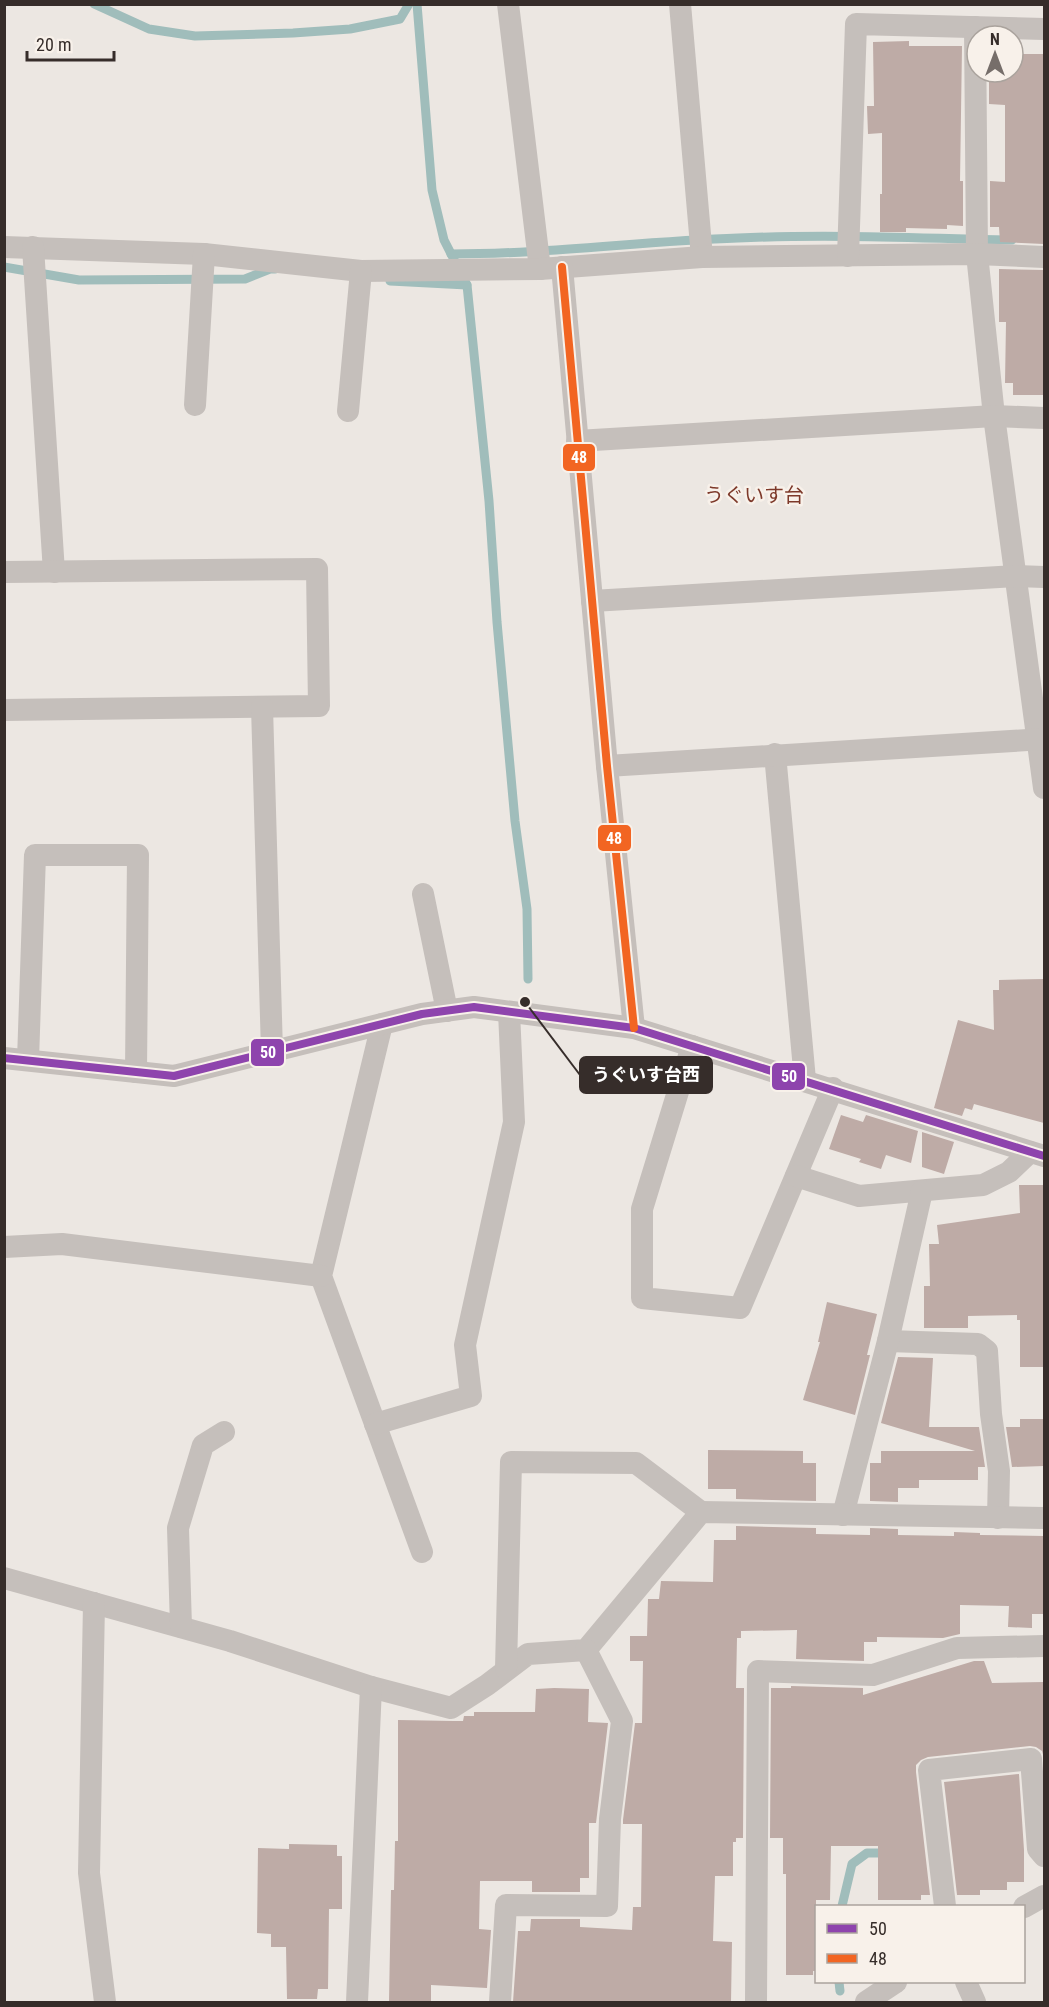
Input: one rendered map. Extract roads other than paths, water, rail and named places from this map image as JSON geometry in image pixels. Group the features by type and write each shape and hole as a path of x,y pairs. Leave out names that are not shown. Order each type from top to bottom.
{"street":[{"path":"508,4 539,258"},
{"path":"680,4 701,244"},
{"path":"848,243 856,24 965,27"},
{"path":"1025,28 1044,29"},
{"path":"975,84 976,244 994,416 1041,739 1044,788"},
{"path":"4,247 204,254 361,271 458,270 539,258 562,267 701,244 976,244 1044,257"},
{"path":"33,247 54,572"},
{"path":"195,405 204,254"},
{"path":"562,267 607,766 634,1028"},
{"path":"348,411 361,271"},
{"path":"577,441 994,416 1044,418"},
{"path":"4,572 317,569 319,706 4,710"},
{"path":"592,601 1016,576 1044,577"},
{"path":"262,707 272,1052"},
{"path":"607,766 1041,739"},
{"path":"775,754 805,1080"},
{"path":"28,1060 35,855 138,855 136,1072"},
{"path":"423,894 447,1011"},
{"path":"4,1058 174,1076 422,1014 474,1007 634,1028 833,1088 1037,1154"},
{"path":"375,1424 471,1396 465,1345 514,1122 509,1012"},
{"path":"382,1024 321,1276 422,1552"},
{"path":"692,1046 642,1209 642,1298 740,1308 833,1088"},
{"path":"796,1176 859,1196 922,1191 983,1185 1037,1154"},
{"path":"843,1515 888,1341 922,1191"},
{"path":"4,1247 62,1244 321,1276"},
{"path":"888,1341 978,1344 987,1350 991,1414 999,1471 998,1518"},
{"path":"181,1627 178,1528 203,1445 224,1432"},
{"path":"507,1669 511,1462 636,1463 701,1512 1044,1518"},
{"path":"4,1578 181,1627 371,1687 450,1708 487,1685 528,1654 586,1650 701,1512"},
{"path":"94,1603 89,1873 105,2002"},
{"path":"756,2002 758,1671 873,1675 957,1648 1044,1647"},
{"path":"500,2002 506,1905 607,1906 610,1819 622,1721 586,1650"},
{"path":"357,2002 371,1687"},
{"path":"945,1905 928,1770 1031,1759 1038,1850 1044,1856"},
{"path":"1025,1905 1044,1896"},
{"path":"866,2002 894,1983"},
{"path":"966,1983 975,2002"}],"waterway":[{"path":"94,4 149,29 195,36 350,29 400,19 409,4"},
{"path":"417,4 432,190 444,240 467,285 489,501 497,622 515,821 527,909 528,979"},
{"path":"451,254 807,236 1012,240"},
{"path":"4,267 79,280 245,279 275,269"},
{"path":"390,281 467,285"},
{"path":"842,1905 852,1864 867,1853 889,1853"},
{"path":"839,1983 840,1991"}],"place":[{"name":"うぐいす台西","path":"525,1002"}],"district":[{"name":"うぐいす台","path":"754,495"}]}
